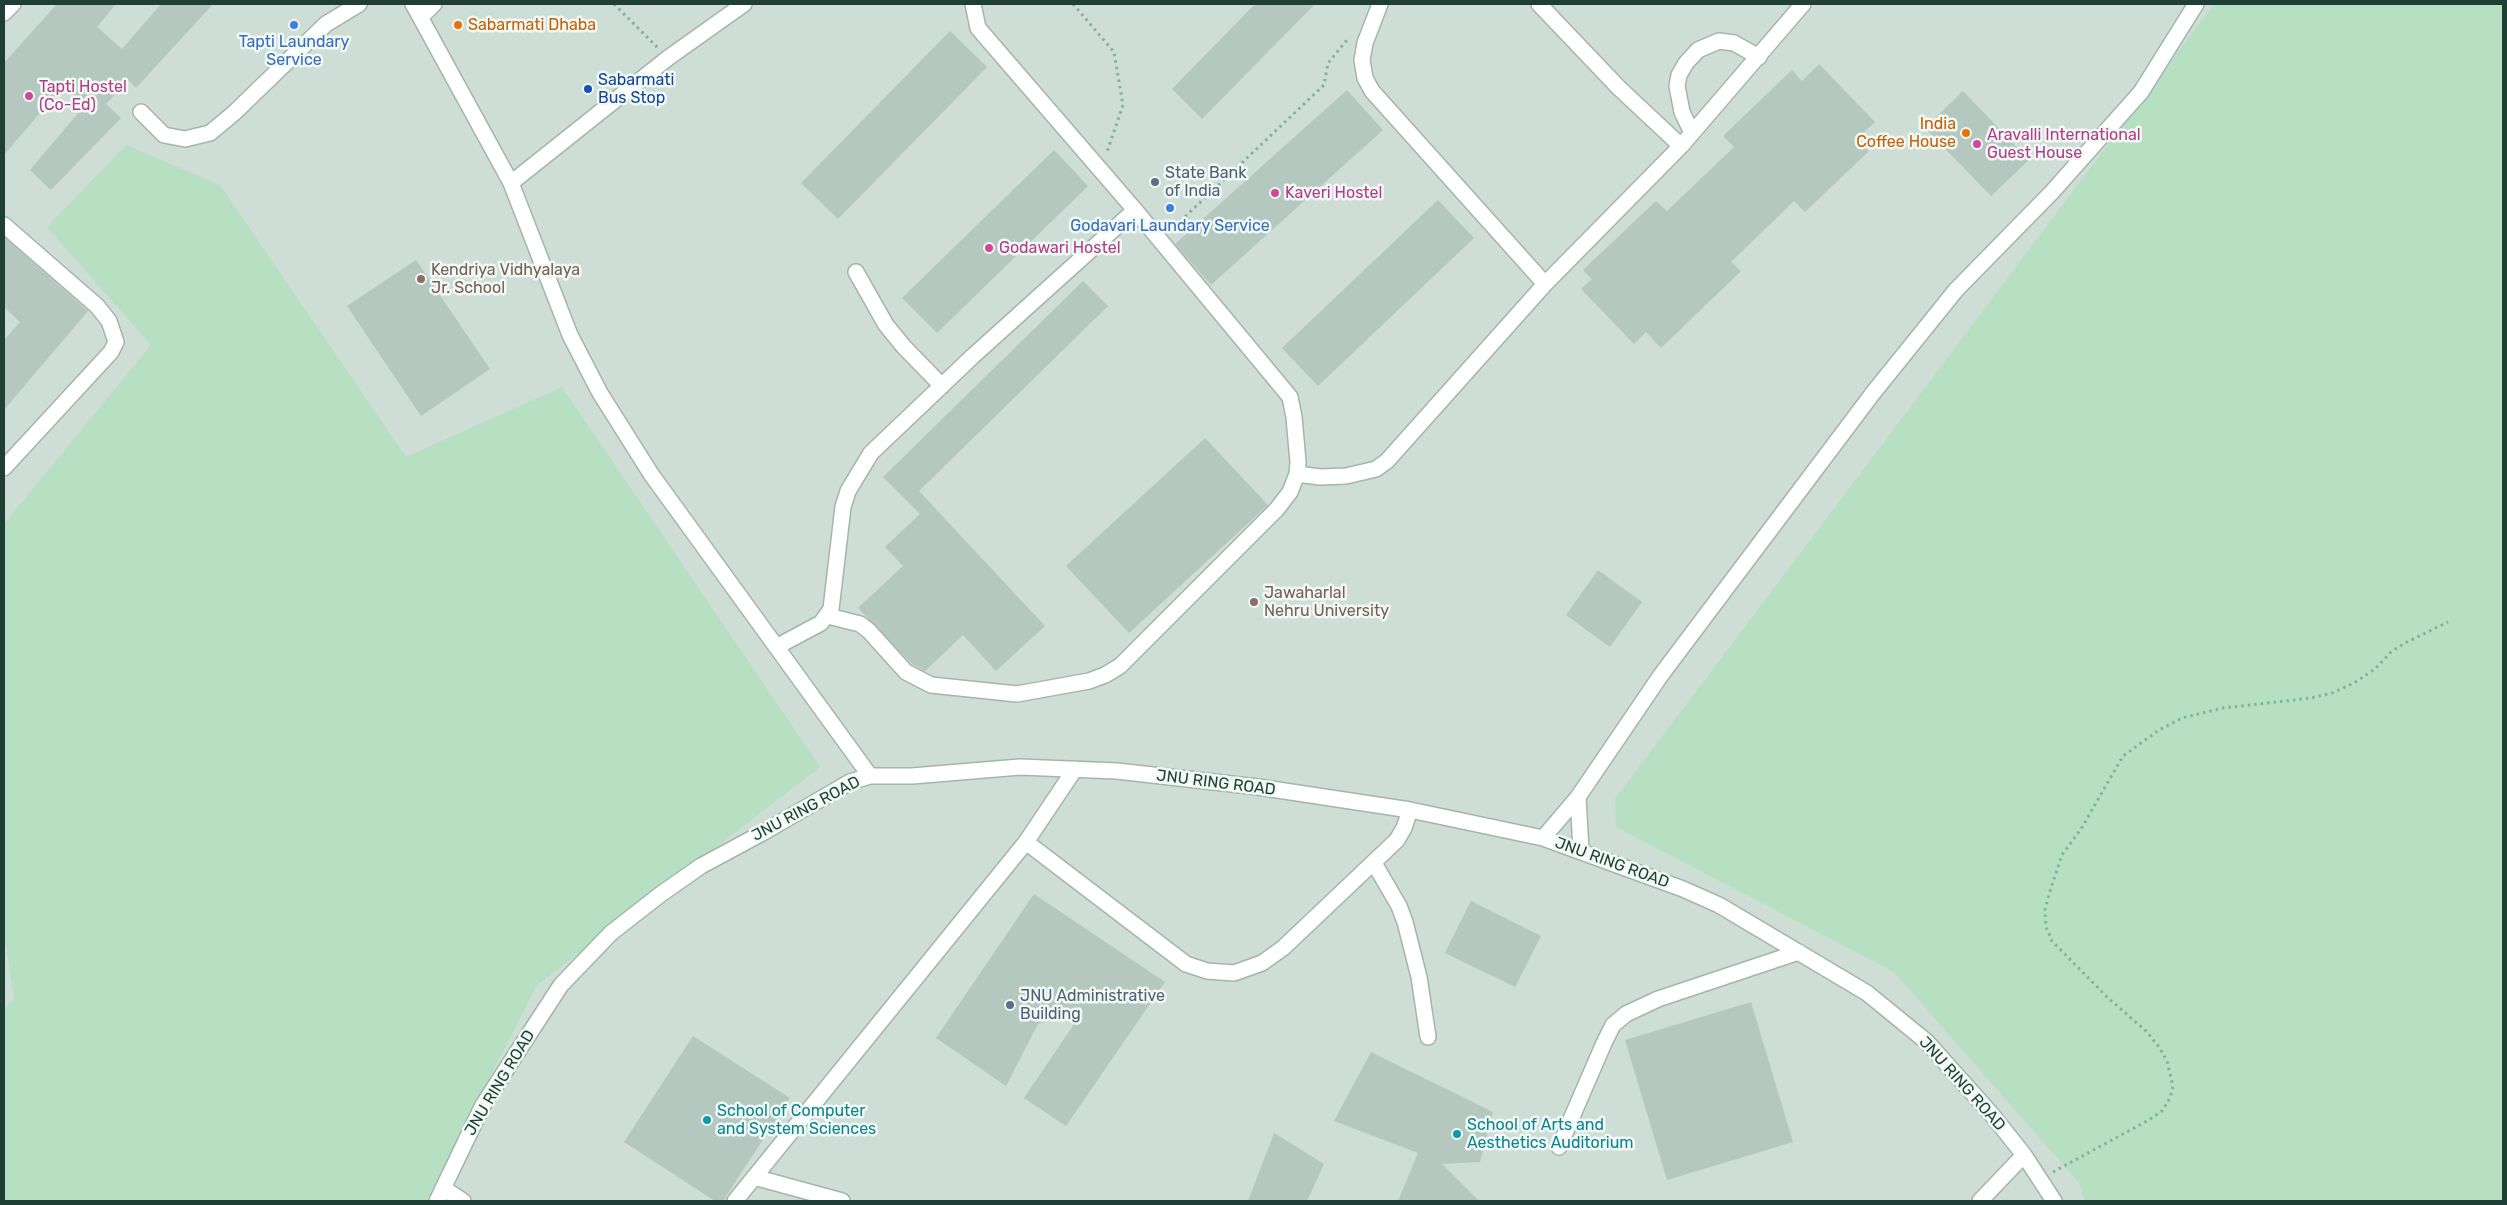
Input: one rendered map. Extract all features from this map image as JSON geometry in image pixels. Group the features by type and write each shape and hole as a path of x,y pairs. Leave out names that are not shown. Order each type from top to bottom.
{"lane":[{"path":"4,13 12,4"},
{"path":"140,112 164,135 185,139 210,132 234,113 326,24 359,4"},
{"path":"434,4 417,10 511,183 570,335 600,393 651,474 778,646 870,776"},
{"path":"511,183 668,58 744,4"},
{"path":"828,616 860,624 869,631 906,672 931,686 1017,694 1089,681 1105,675 1120,666 1277,509 1290,492 1297,474 1295,426 1290,397 1135,210 978,28 972,4"},
{"path":"1380,4 1365,43 1362,60 1365,78 1372,91 1545,284"},
{"path":"1539,4 1619,88 1681,146"},
{"path":"1297,474 1320,478 1346,476 1376,470 1387,461 1545,284 1681,146 1803,4"},
{"path":"1543,838 1578,797 1661,675 1873,393 1956,290 2052,192 2141,92 2196,4"},
{"path":"1692,133 1682,112 1677,86 1686,63 1698,50 1719,41 1734,43 1759,57"},
{"path":"778,646 820,623 828,616 832,609 843,507 848,492 871,453 1135,210"},
{"path":"4,225 97,306 109,321 116,342 111,352 4,468"},
{"path":"856,272 886,325 904,347 942,386"},
{"name":"JNU RING ROAD","path":"440,1195 483,1105 550,1000 560,985 610,933 701,866 850,782 870,776 912,776 1020,767 1075,769 1258,787 1410,810 1543,838 1581,850 1719,905 1867,993 1927,1042 1959,1076 2024,1155 2054,1201"},
{"path":"735,1201 1026,842 1075,769"},
{"path":"1578,797 1581,850"},
{"path":"1026,842 1186,964 1207,972 1234,973 1262,963 1283,948 1397,840 1404,828 1410,810"},
{"path":"1374,863 1399,906 1405,922 1419,977 1428,1037"},
{"path":"1559,1147 1604,1042 1613,1025 1626,1014 1658,999 1799,952"},
{"path":"1980,1201 2024,1155"},
{"path":"754,1177 842,1201"},
{"path":"440,1195 463,1201"}],"path":[{"path":"614,4 668,58"},
{"path":"1073,4 1114,52 1123,105 1101,170"},
{"path":"1160,241 1324,85 1328,63 1353,33"},
{"path":"2039,1179 2147,1122 2162,1111 2170,1098 2173,1086 2167,1061 2159,1047 2146,1031 2107,997 2052,941 2046,927 2045,910 2062,855 2081,829 2123,756 2159,730 2182,718 2223,708 2311,698 2332,693 2354,683 2375,668 2391,652 2448,622"}],"shaded area":[{"name":"Jawaharlal Nehru University","path":"4,4 2503,4 2503,1201 4,1201"}],"green space":[{"path":"2214,4 2503,4 2503,1201 2084,1201 2080,1184 1894,972 1616,827 1615,799"},
{"path":"126,145 220,185 406,457 562,387 820,767 537,985 426,1201 4,1201 4,1010 14,999 4,932 4,524 151,345 47,227"}],"building":[{"name":"Tapti Hostel (Co-Ed)","path":"57,4 116,4 97,27 122,49 161,4 213,4 136,88 128,80 106,104 121,118 51,190 30,170 85,105 63,86 4,155 4,63"},
{"path":"1255,4 1315,4 1202,119 1172,89"},
{"path":"950,31 987,67 838,219 801,183"},
{"path":"1819,64 1875,122 1857,139 1869,151 1805,212 1794,201 1731,262 1741,271 1661,348 1646,332 1634,344 1581,289 1592,279 1583,270 1656,201 1667,211 1734,147 1723,136 1792,70 1802,81"},
{"path":"1347,90 1383,130 1211,285 1175,244"},
{"name":"Aravalli International Guest House","path":"1963,91 2029,160 1991,196 1925,128"},
{"path":"1054,150 1088,186 937,333 902,298"},
{"path":"1438,200 1474,238 1318,386 1282,348"},
{"path":"4,237 88,311 4,410 4,340 20,322 4,307"},
{"name":"Kendriya Vidhyalaya Jr. School","path":"416,260 490,369 421,416 347,306"},
{"path":"1083,281 1108,306 919,491 1045,626 996,671 963,635 925,671 912,664 858,608 903,566 885,547 920,514 883,477"},
{"path":"1205,438 1268,505 1129,633 1066,566"},
{"path":"1598,570 1642,602 1610,647 1566,615"},
{"name":"JNU Administrative Building","path":"1034,894 1165,982 1066,1126 1024,1098 1083,1011 1038,1024 1006,1086 936,1038"},
{"path":"1471,901 1541,936 1515,987 1445,953"},
{"path":"1751,1002 1793,1142 1667,1180 1625,1040"},
{"name":"School of Computer and System Sciences","path":"693,1036 790,1098 723,1201 715,1201 624,1142"},
{"name":"School of Arts and Aesthetics Auditorium","path":"1371,1052 1493,1112 1480,1162 1442,1164 1479,1201 1398,1201 1418,1153 1334,1121"},
{"path":"1274,1133 1324,1164 1307,1201 1248,1201"}],"place":[{"name":"Tapti Laundary Service","path":"294,25"},
{"name":"Sabarmati Dhaba","path":"458,25"},
{"name":"Sabarmati Bus Stop","path":"588,89"},
{"name":"Tapti Hostel (Co-Ed)","path":"29,96"},
{"name":"India Coffee House","path":"1966,133"},
{"name":"Aravalli International Guest House","path":"1977,144"},
{"name":"State Bank of India","path":"1155,182"},
{"name":"Kaveri Hostel","path":"1275,193"},
{"name":"Godavari Laundary Service","path":"1170,208"},
{"name":"Godawari Hostel","path":"989,248"},
{"name":"Kendriya Vidhyalaya Jr. School","path":"421,279"},
{"name":"Jawaharlal Nehru University","path":"1254,602"},
{"name":"JNU Administrative Building","path":"1010,1005"},
{"name":"School of Computer and System Sciences","path":"707,1120"},
{"name":"School of Arts and Aesthetics Auditorium","path":"1457,1134"}]}
